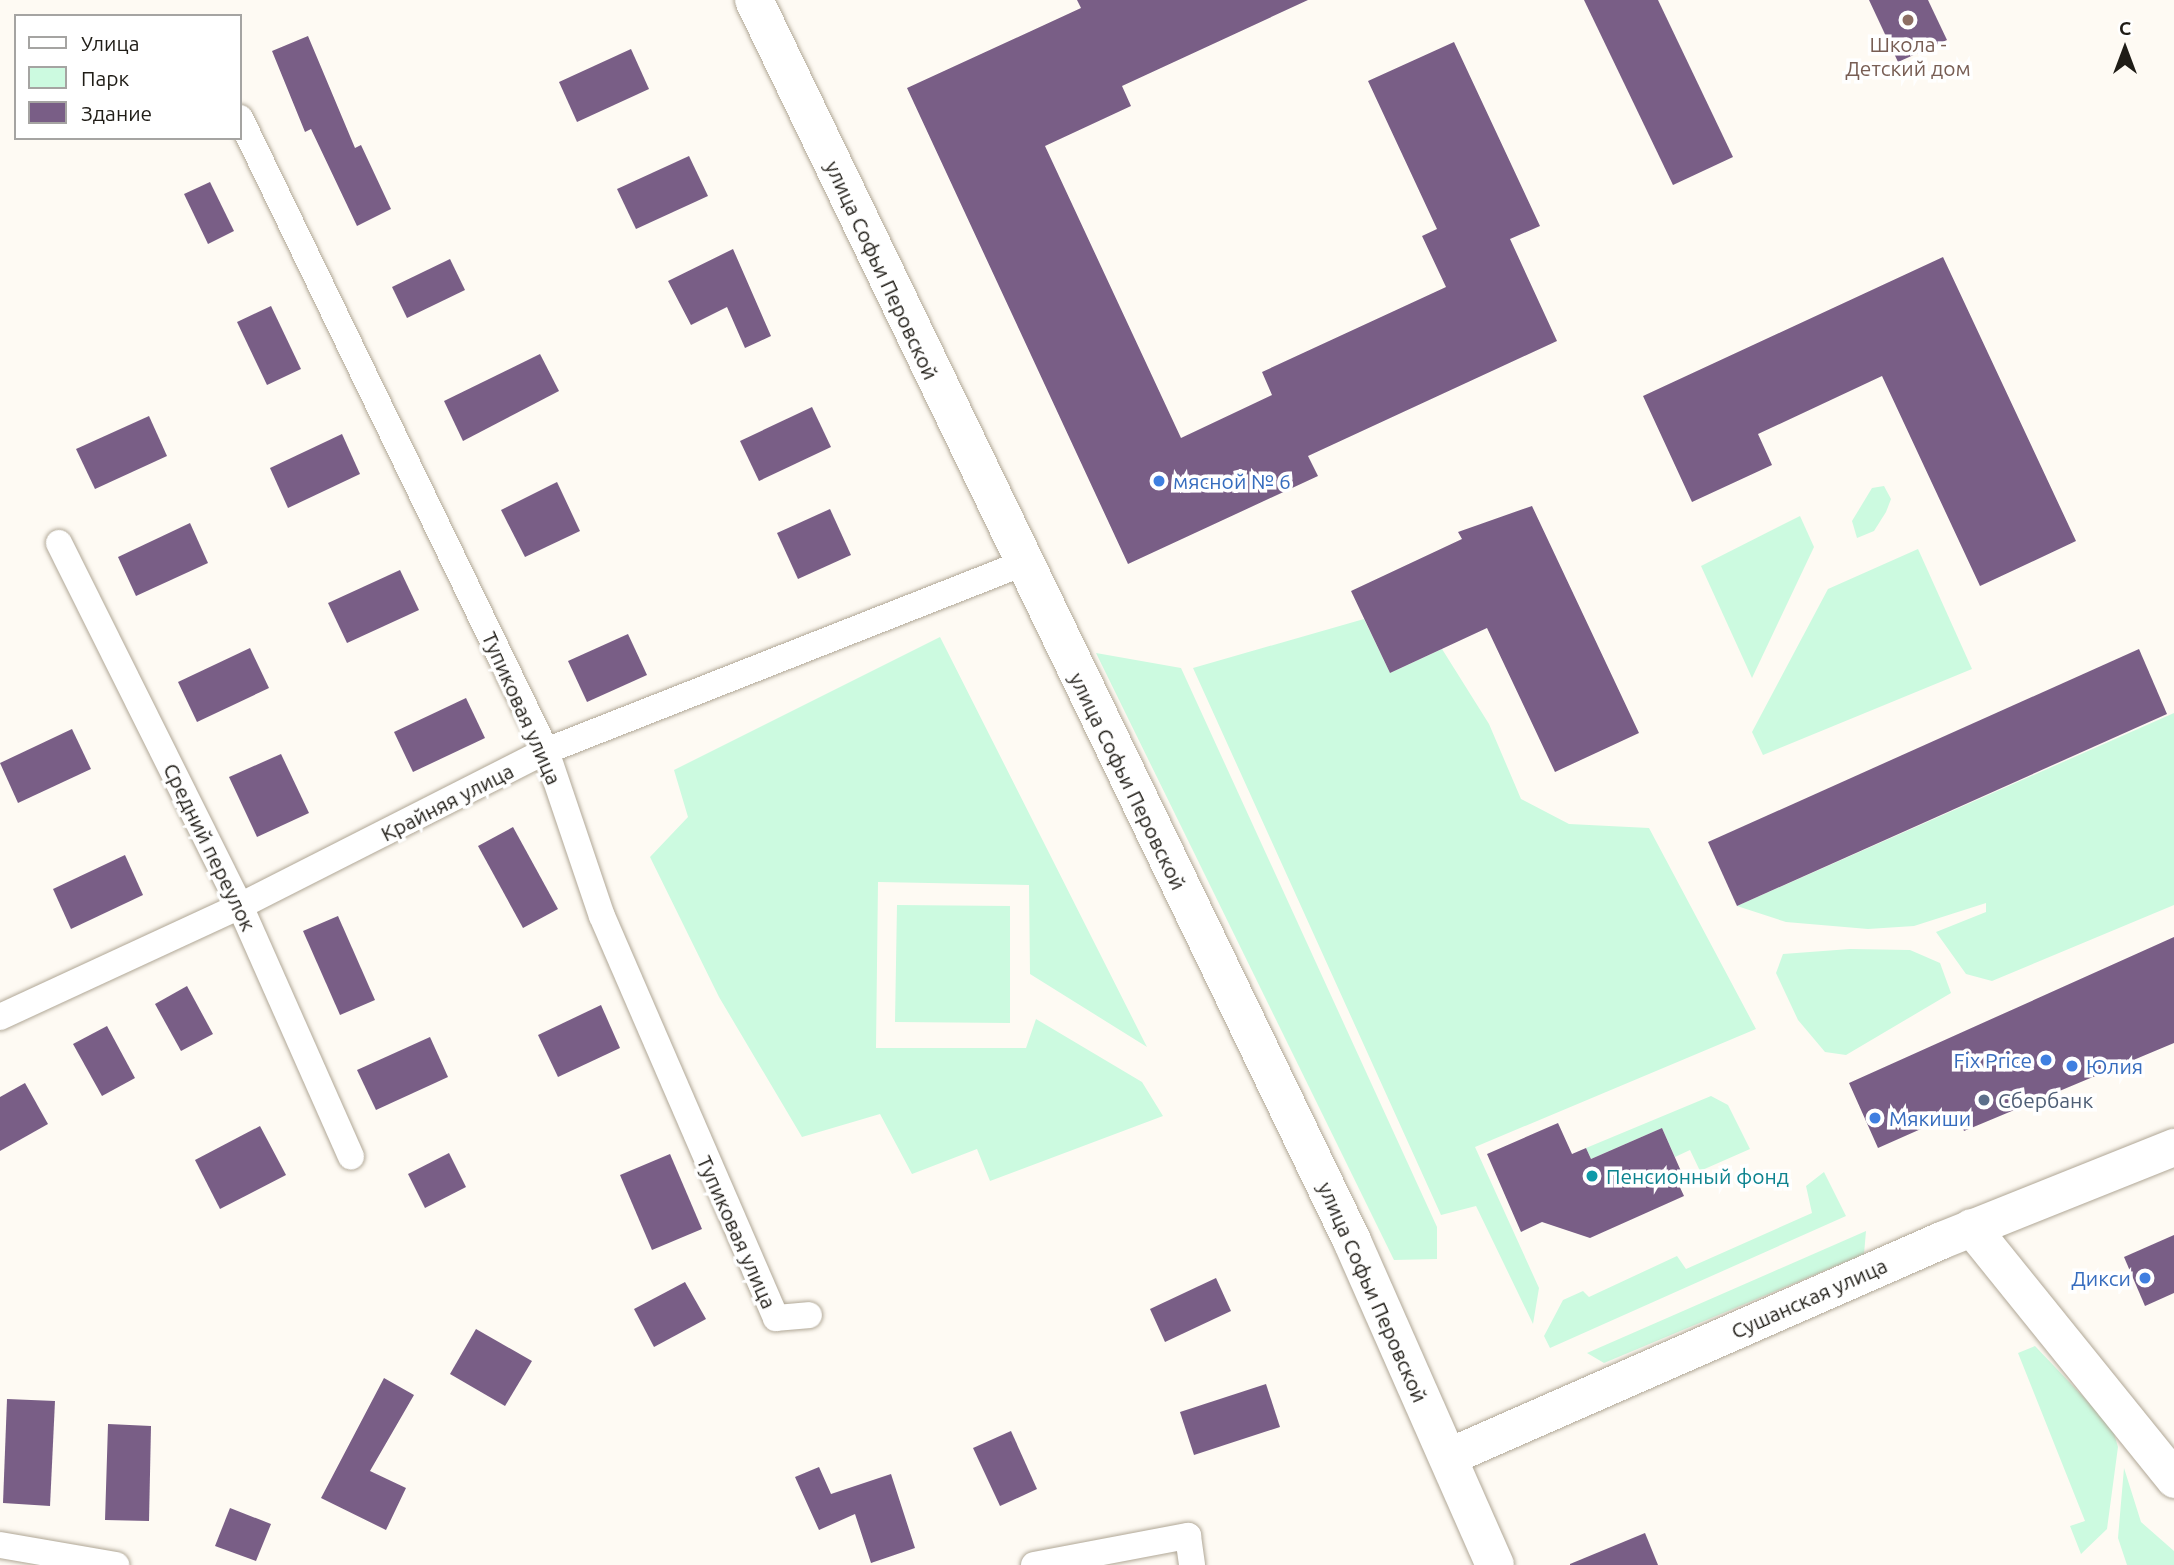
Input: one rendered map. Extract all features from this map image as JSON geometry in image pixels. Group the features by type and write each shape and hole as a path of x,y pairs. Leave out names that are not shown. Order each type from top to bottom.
{"main road":[{"name":"улица Софьи Перовской","path":"754,0 1021,564 1340,1217 1495,1565"},
{"name":"Сушанская улица","path":"1447,1457 1971,1227 2174,1147"},
{"path":"1971,1227 2174,1479"}],"street":[{"name":"Тупиковая улица","path":"242,122 546,751 602,916 776,1318 809,1315"},
{"name":"Средний переулок","path":"59,543 240,906 351,1156"},
{"name":"Крайняя улица","path":"0,1017 240,906 546,751 1021,564"},
{"path":"1034,1565 1188,1536 1192,1565"},
{"path":"0,1545 116,1565"}],"green space":[{"path":"1884,486 1891,499 1886,512 1874,531 1857,538 1852,521 1872,488"},
{"path":"1800,516 1814,547 1752,678 1701,566"},
{"path":"1918,549 1972,669 1763,755 1752,732 1828,589"},
{"path":"1364,619 1390,673 1442,649 1489,724 1521,799 1569,824 1649,828 1756,1029 1475,1147 1539,1288 1533,1324 1476,1206 1441,1215 1193,668"},
{"path":"940,637 1147,1047 1030,974 1029,885 878,882 876,1048 1026,1048 1036,1019 1142,1082 1163,1116 990,1181 977,1149 912,1174 880,1114 802,1137 719,997 650,857 688,817 674,770"},
{"path":"1096,653 1181,668 1437,1227 1437,1259 1394,1260"},
{"path":"2174,713 2174,905 1992,981 1966,974 1936,932 1986,912 1986,903 1914,926 1868,929 1786,922 1737,906"},
{"path":"897,905 1010,906 1010,1023 895,1022"},
{"path":"1850,949 1910,950 1940,963 1951,993 1846,1055 1825,1052 1798,1020 1776,973 1783,954"},
{"path":"1711,1096 1728,1105 1750,1149 1700,1171 1690,1150 1675,1157 1662,1128 1591,1159 1586,1148"},
{"path":"1824,1172 1846,1216 1550,1348 1544,1336 1563,1300 1583,1291 1589,1297 1677,1256 1686,1269 1812,1213 1806,1186"},
{"path":"1866,1231 1864,1254 1604,1363 1587,1353"},
{"path":"2035,1346 2112,1427 2118,1447 2107,1529 2081,1554 2070,1526 2085,1521 2018,1353"},
{"path":"2124,1468 2141,1522 2174,1551 2174,1565 2127,1565 2118,1538"}],"building":[{"path":"1077,0 1308,0 1122,86 1131,106 1045,146 1181,438 1272,395 1262,372 1446,287 1422,236 1437,229 1368,81 1454,42 1540,226 1510,239 1557,341 1308,456 1318,476 1128,564 907,88 1081,8"},
{"path":"1584,0 1658,0 1733,157 1673,185"},
{"name":"Школа - Детский дом","path":"1869,0 1928,0 1947,40 1898,62"},
{"path":"308,36 355,148 361,145 391,209 357,226 311,129 305,132 272,51"},
{"path":"631,49 649,89 577,122 559,82"},
{"path":"689,156 708,196 636,229 617,189"},
{"path":"210,182 234,231 208,244 184,194"},
{"path":"733,249 771,336 745,348 727,307 691,325 668,281"},
{"path":"1943,257 2076,541 1980,586 1882,376 1758,434 1772,465 1692,502 1643,396"},
{"path":"450,259 465,290 407,318 392,287"},
{"path":"271,306 301,369 267,385 237,322"},
{"path":"540,354 559,391 463,441 444,401"},
{"path":"812,407 831,447 759,481 740,441"},
{"path":"149,416 167,456 95,489 76,449"},
{"path":"342,434 360,474 288,508 270,468"},
{"path":"557,482 580,531 525,557 501,510"},
{"path":"1532,506 1639,733 1555,772 1487,628 1390,673 1351,591 1462,539 1458,532"},
{"path":"830,509 851,555 798,579 777,533"},
{"path":"190,523 208,563 136,596 118,557"},
{"path":"400,570 419,610 347,643 328,603"},
{"path":"628,634 647,675 587,702 568,661"},
{"path":"250,648 269,688 197,722 178,682"},
{"path":"2139,649 2167,714 1737,906 1708,842"},
{"path":"466,698 485,738 413,772 394,732"},
{"path":"72,729 91,769 18,803 0,763"},
{"path":"281,754 309,813 257,837 229,777"},
{"path":"513,827 558,909 523,928 478,846"},
{"path":"125,855 143,895 71,929 53,889"},
{"path":"338,916 375,1000 340,1015 303,931"},
{"path":"2174,937 2174,1043 1964,1131 1957,1113 1878,1148 1849,1083"},
{"path":"187,986 213,1034 181,1051 155,1004"},
{"path":"601,1005 620,1048 558,1077 538,1035"},
{"path":"107,1026 135,1078 102,1096 73,1044"},
{"path":"430,1037 448,1077 376,1110 357,1070"},
{"path":"25,1083 48,1124 0,1151 0,1097"},
{"name":"Пенсионный фонд","path":"1558,1123 1572,1154 1586,1148 1591,1159 1662,1128 1684,1178 1677,1181 1684,1196 1590,1238 1542,1222 1521,1232 1487,1154"},
{"path":"260,1126 286,1175 220,1209 195,1160"},
{"path":"449,1153 466,1187 425,1208 408,1174"},
{"path":"670,1154 702,1229 652,1250 620,1175"},
{"path":"2174,1235 2174,1293 2145,1306 2124,1257"},
{"path":"1216,1278 1231,1311 1165,1342 1150,1309"},
{"path":"685,1282 706,1319 654,1347 634,1309"},
{"path":"476,1329 532,1361 505,1406 450,1374"},
{"path":"384,1378 414,1395 370,1471 406,1488 386,1530 321,1498"},
{"path":"1266,1384 1280,1427 1194,1455 1180,1412"},
{"path":"7,1399 55,1401 50,1506 3,1503"},
{"path":"108,1424 151,1426 149,1521 105,1520"},
{"path":"1011,1431 1037,1489 1000,1506 973,1448"},
{"path":"819,1467 831,1494 891,1474 915,1548 871,1563 855,1514 819,1530 795,1477"},
{"path":"230,1508 271,1524 256,1561 215,1546"},
{"path":"1645,1533 1658,1565 1570,1565 1570,1564"}],"place":[{"name":"Школа - Детский дом","path":"1908,20"},
{"name":"мясной № 6","path":"1159,481"},
{"name":"Fix Price","path":"2046,1060"},
{"name":"Юлия","path":"2072,1066"},
{"name":"Сбербанк","path":"1984,1100"},
{"name":"Мякиши","path":"1875,1118"},
{"name":"Пенсионный фонд","path":"1592,1176"},
{"name":"Дикси","path":"2145,1278"}]}
